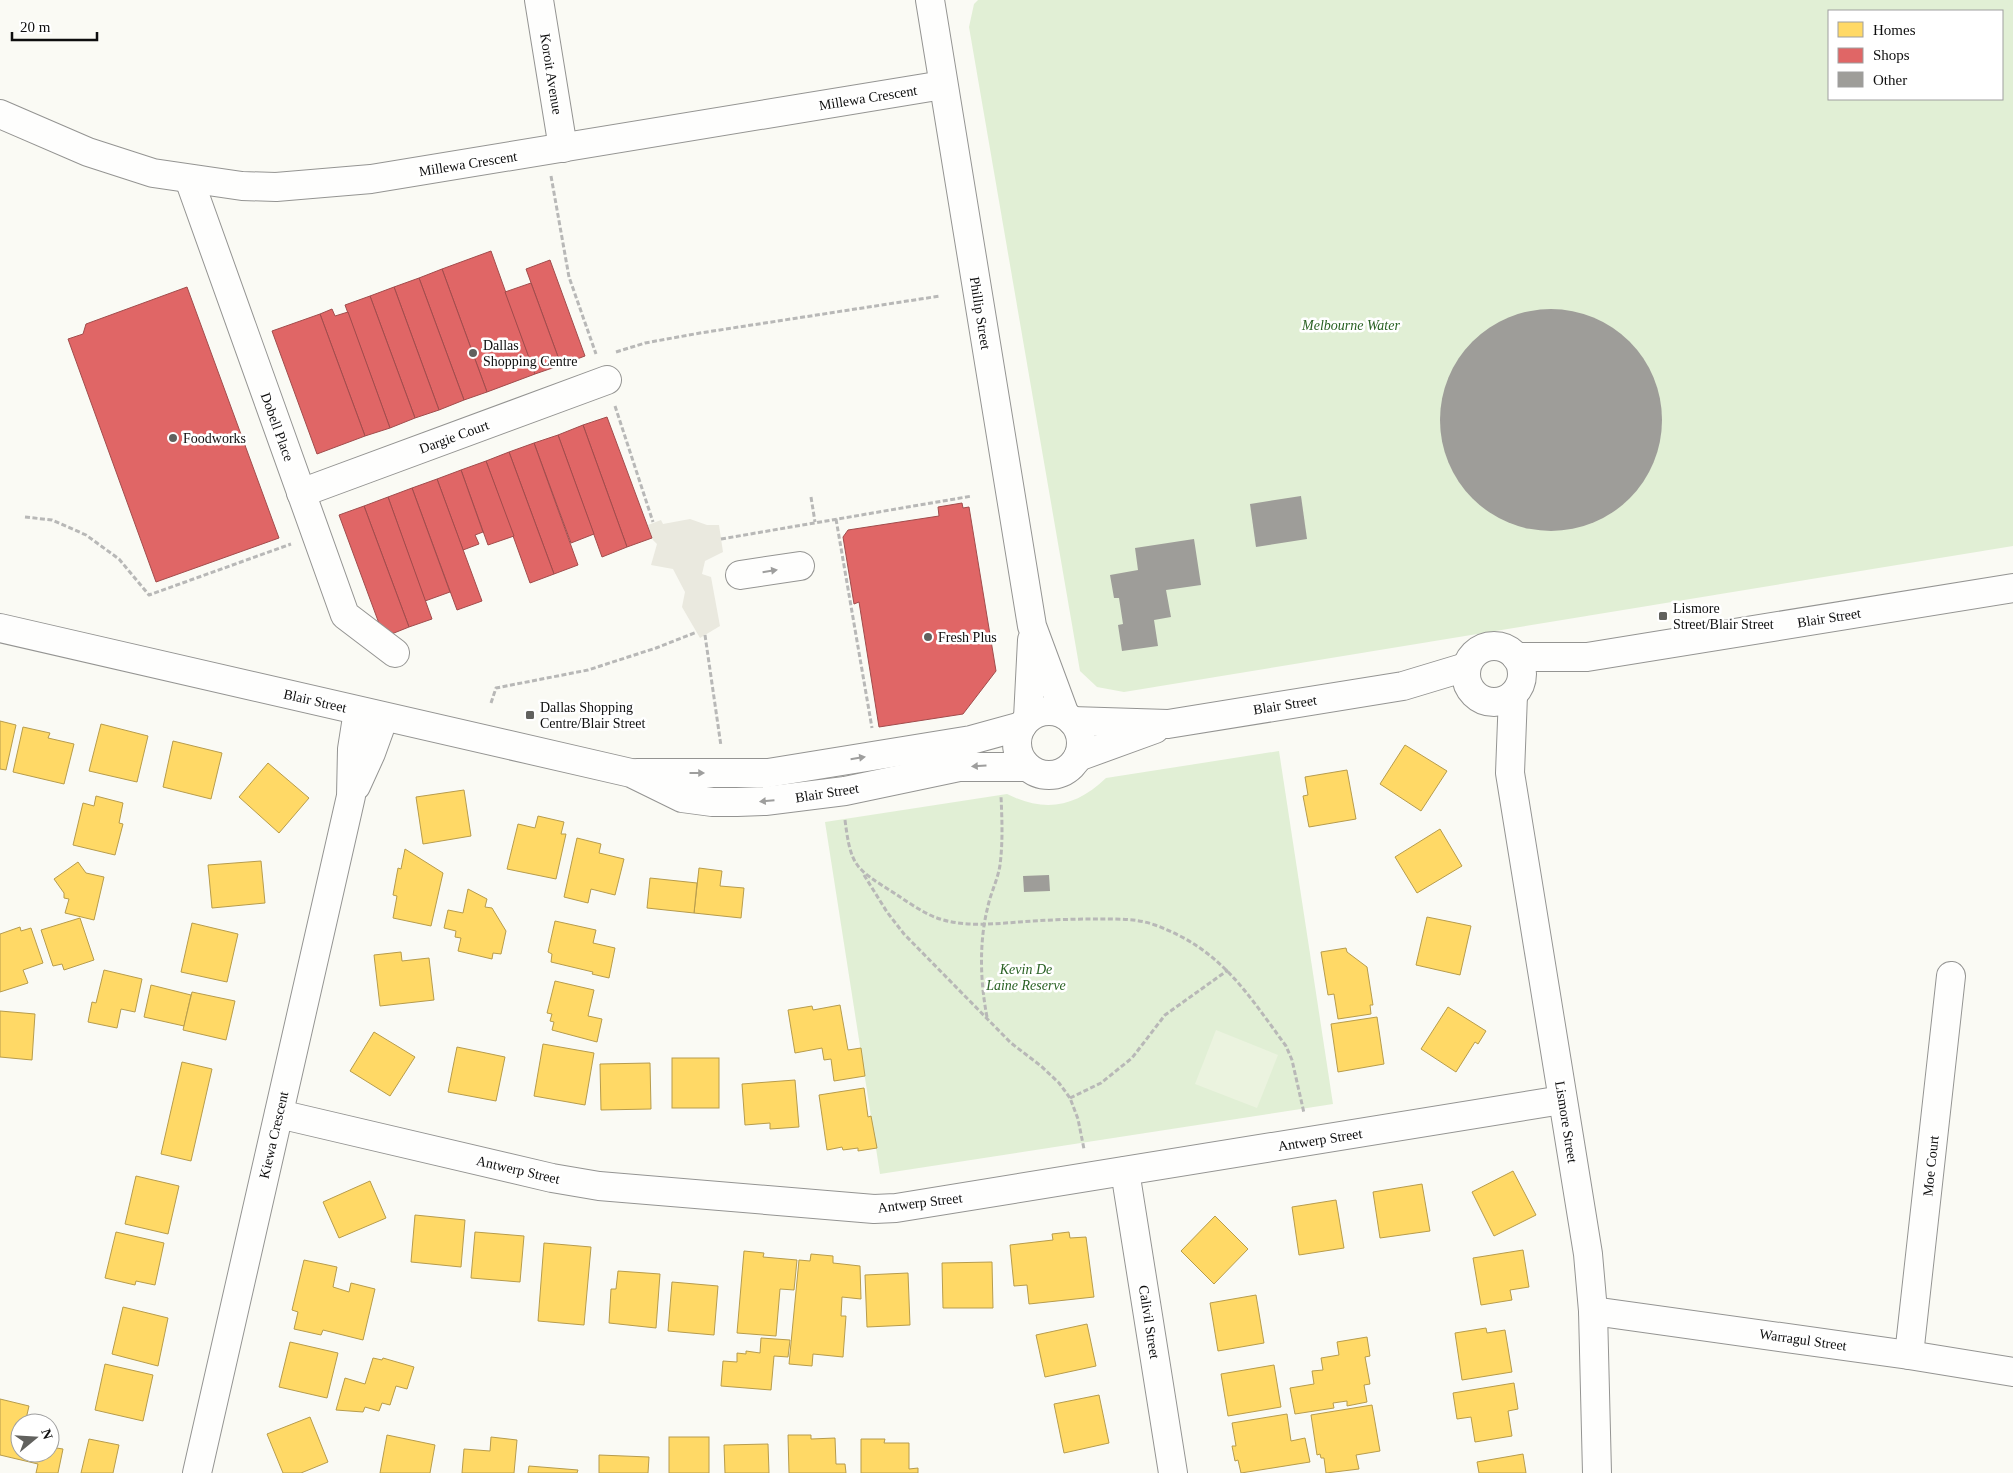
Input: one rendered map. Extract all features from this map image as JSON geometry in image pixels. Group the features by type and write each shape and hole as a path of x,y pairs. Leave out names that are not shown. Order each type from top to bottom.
{"street":[{"name":"Koroit Avenue","path":"540,0 554,150"},
{"name":"Phillip Street","path":"930,0 1032,626 1069,718"},
{"name":"Millewa Crescent","path":"0,114 116,162 153,173 242,186 276,188 331,184 554,150 943,85"},
{"name":"Dobell Place","path":"189,179 344,616 395,653"},
{"name":"Dargie Court","path":"301,494 602,369"},
{"path":"740,576 800,566"},
{"name":"Blair Street","path":"1516,657 1587,657 2013,588"},
{"name":"Phillip Street","path":"1025,722 1032,626"},
{"name":"Blair Street","path":"0,628 631,773 768,773 971,740 1025,722"},
{"path":"1493,646 1501,647 1516,657 1522,671 1516,691 1499,702 1478,697 1468,686 1466,667 1470,659 1484,648 1493,646"},
{"name":"Blair Street","path":"1516,691 1587,657"},
{"name":"Blair Street","path":"1078,757 1168,724 1403,686 1466,667"},
{"name":"Blair Street","path":"1403,686 1478,697"},
{"name":"Lismore Street","path":"1516,691 1510,773 1588,1254 1593,1311 1597,1473"},
{"name":"Lismore Street","path":"1478,697 1510,773"},
{"path":"1046,710 1069,718 1078,729 1081,738 1081,748 1078,757 1072,765 1064,771 1045,775 1027,767 1020,758 1018,747 1018,736 1025,722 1046,710"},
{"name":"Kiewa Crescent","path":"351,796 352,749 358,711"},
{"name":"Kiewa Crescent","path":"197,1473 351,796 384,717"},
{"name":"Blair Street","path":"1069,718 1168,724"},
{"name":"Blair Street","path":"631,773 682,798 712,802 765,801 824,794 897,781 959,767 1027,767"},
{"name":"Moe Court","path":"1909,1354 1951,976"},
{"name":"Antwerp Street","path":"279,1114 552,1178 599,1186 864,1208 896,1208 1562,1100"},
{"name":"Calivil Street","path":"1124,1171 1173,1473"},
{"name":"Warragul Street","path":"1593,1311 1909,1354 2013,1372"}],"path":[{"path":"554,150 554,188 569,277 653,522"},
{"path":"602,369 645,343 940,296"},
{"path":"721,540 972,496"},
{"path":"811,497 815,522"},
{"path":"26,517 52,520 86,535 119,559 149,595 316,535"},
{"path":"836,519 873,734"},
{"path":"491,703 496,688 588,670 656,648 697,632"},
{"path":"705,635 722,756"},
{"path":"988,1018 982,970 984,925 988,904 1000,866 1002,788"},
{"path":"824,794 828,816 844,813 848,844 853,860 887,912 904,934 1011,1043 1059,1082 1070,1098 1078,1119 1089,1177"},
{"path":"862,872 908,902 940,919 961,924 984,925 1079,919 1125,919 1153,924 1183,937 1208,952 1228,970 1286,1046 1292,1060 1305,1113"},
{"path":"1070,1098 1101,1084 1132,1058 1165,1015 1228,970"}],"green space":[{"name":"Melbourne Water","path":"978,0 2013,0 2013,546 1124,692 1097,687 1080,671 969,27 974,4"},
{"name":"Kevin De Laine Reserve","path":"1279,751 1333,1104 880,1174 825,822 1007,794 1034,804 1060,804 1072,801 1083,795 1095,788 1106,778"},
{"path":"1216,1030 1278,1055 1257,1108 1195,1084"}],"shaded area":[{"path":"690,519 707,525 719,525 723,552 705,561 702,574 711,577 720,626 700,638 682,607 685,592 673,569 651,565 657,544 652,539 648,525 661,520 663,524"}],"building: Homes":[{"path":"0,721 16,725 6,770 0,769"},
{"path":"101,724 148,736 137,782 89,771"},
{"path":"23,727 50,733 48,738 74,744 64,784 13,772"},
{"path":"173,741 222,753 211,799 163,787"},
{"path":"1405,745 1447,771 1421,811 1380,784"},
{"path":"268,763 309,798 279,833 239,797"},
{"path":"1347,770 1356,819 1309,827 1303,796 1308,795 1305,777"},
{"path":"464,790 471,836 423,844 416,797"},
{"path":"96,796 123,803 119,823 123,824 115,855 73,845 83,803 94,806"},
{"path":"538,816 564,822 561,834 566,834 556,879 507,869 518,824 535,828"},
{"path":"1440,829 1462,866 1417,893 1395,857"},
{"path":"577,838 601,844 599,853 624,859 615,895 591,889 588,903 564,897"},
{"path":"405,849 443,873 431,926 393,918 397,896 393,895 398,868 401,869"},
{"path":"261,861 265,903 212,908 208,865"},
{"path":"78,862 86,873 104,877 94,920 65,913 69,899 64,898 64,893 54,879"},
{"path":"699,868 722,871 720,886 744,888 741,918 694,913"},
{"path":"650,878 697,883 694,913 647,908"},
{"path":"468,889 487,899 485,907 492,908 506,931 501,954 493,953 492,959 458,951 461,938 455,937 456,931 444,928 448,910 463,913"},
{"path":"1427,917 1471,926 1460,975 1416,965"},
{"path":"80,918 94,960 64,970 62,964 53,966 41,930"},
{"path":"555,921 596,930 593,943 615,948 609,978 592,974 593,972 551,962 552,954 548,952"},
{"path":"192,923 238,934 227,982 181,972"},
{"path":"20,927 21,931 31,928 43,963 23,970 28,983 0,992 0,934"},
{"path":"1346,948 1347,952 1367,967 1373,1005 1370,1005 1371,1014 1338,1019 1334,994 1328,995 1321,952"},
{"path":"401,952 402,961 429,958 434,1000 380,1006 374,955"},
{"path":"104,970 142,979 135,1012 121,1009 117,1028 88,1022 92,1002 96,1003"},
{"path":"555,981 594,990 588,1016 602,1019 597,1042 552,1030 554,1022 550,1021 552,1014 547,1013"},
{"path":"151,985 191,995 184,1026 144,1017"},
{"path":"192,992 235,1001 226,1040 183,1030"},
{"path":"840,1005 848,1050 861,1048 865,1076 834,1081 831,1059 824,1060 822,1048 795,1053 788,1010 812,1006 813,1010"},
{"path":"1448,1007 1486,1031 1478,1044 1475,1042 1456,1072 1421,1049"},
{"path":"0,1011 35,1014 32,1060 0,1057"},
{"path":"1377,1017 1384,1064 1338,1072 1331,1024"},
{"path":"374,1032 415,1057 390,1096 350,1071"},
{"path":"543,1044 594,1053 585,1105 534,1096"},
{"path":"457,1047 505,1057 496,1101 448,1092"},
{"path":"672,1058 719,1058 719,1108 672,1108"},
{"path":"182,1062 212,1069 191,1161 161,1154"},
{"path":"650,1063 651,1109 601,1110 600,1064"},
{"path":"795,1080 799,1127 770,1129 770,1123 745,1125 742,1084"},
{"path":"864,1088 868,1117 871,1116 877,1148 858,1151 858,1148 843,1150 842,1147 827,1150 819,1095"},
{"path":"1513,1171 1536,1215 1494,1236 1472,1192"},
{"path":"136,1176 179,1186 168,1234 125,1224"},
{"path":"370,1181 386,1218 339,1238 323,1202"},
{"path":"1422,1184 1430,1231 1380,1238 1373,1192"},
{"path":"1336,1200 1344,1248 1299,1255 1292,1207"},
{"path":"415,1215 465,1220 461,1267 411,1262"},
{"path":"1215,1216 1248,1249 1214,1284 1181,1251"},
{"path":"116,1232 164,1243 155,1285 136,1281 135,1285 105,1278"},
{"path":"475,1232 524,1236 520,1282 471,1278"},
{"path":"1069,1232 1070,1238 1086,1237 1094,1297 1029,1304 1027,1285 1014,1286 1010,1245 1053,1240 1052,1234"},
{"path":"544,1243 591,1247 584,1325 538,1321"},
{"path":"1523,1250 1529,1287 1510,1290 1512,1300 1481,1305 1473,1258"},
{"path":"744,1251 764,1253 763,1257 797,1260 794,1290 780,1289 776,1336 737,1333"},
{"path":"811,1254 833,1256 833,1263 860,1266 861,1299 842,1297 841,1316 846,1316 843,1357 813,1354 812,1366 789,1364 799,1260 810,1261"},
{"path":"304,1260 337,1267 333,1287 349,1292 351,1283 375,1289 363,1340 323,1330 321,1335 294,1329 298,1312 292,1310"},
{"path":"992,1262 993,1308 943,1308 942,1263"},
{"path":"618,1271 660,1274 656,1328 609,1323 611,1289 616,1289"},
{"path":"908,1273 910,1325 867,1327 865,1275"},
{"path":"672,1282 718,1286 714,1335 668,1331"},
{"path":"1256,1295 1264,1343 1218,1351 1210,1303"},
{"path":"123,1307 168,1318 158,1366 112,1354"},
{"path":"1087,1324 1096,1366 1045,1377 1036,1335"},
{"path":"1486,1328 1487,1333 1505,1330 1512,1372 1462,1380 1455,1333"},
{"path":"1367,1337 1370,1356 1365,1357 1370,1384 1364,1385 1367,1402 1347,1406 1347,1401 1333,1403 1334,1408 1295,1414 1290,1388 1314,1384 1312,1371 1323,1370 1321,1358 1339,1355 1337,1342"},
{"path":"761,1338 790,1340 788,1357 774,1356 771,1390 721,1386 723,1361 737,1362 737,1353 746,1354 746,1351 760,1353"},
{"path":"290,1342 338,1353 327,1398 279,1387"},
{"path":"373,1358 382,1360 383,1358 414,1367 407,1389 396,1386 390,1405 382,1403 379,1411 365,1407 363,1412 336,1410 345,1378 365,1384"},
{"path":"105,1364 153,1375 143,1421 95,1410"},
{"path":"1274,1365 1281,1407 1228,1416 1221,1374"},
{"path":"1514,1383 1518,1409 1508,1411 1512,1436 1475,1442 1471,1417 1457,1419 1453,1393"},
{"path":"1099,1395 1109,1443 1064,1453 1054,1404"},
{"path":"0,1399 29,1406 27,1413 10,1413 10,1457 0,1455"},
{"path":"1372,1405 1380,1451 1356,1455 1359,1469 1326,1473 1324,1458 1321,1458 1320,1454 1317,1455 1311,1415"},
{"path":"1287,1414 1291,1441 1305,1438 1310,1462 1241,1473 1238,1460 1235,1461 1232,1446 1236,1446 1232,1423"},
{"path":"310,1417 328,1462 301,1473 283,1473 267,1434"},
{"path":"387,1435 435,1445 430,1473 380,1473"},
{"path":"788,1435 811,1435 811,1439 835,1438 836,1464 845,1464 846,1473 789,1473"},
{"path":"491,1437 517,1440 514,1473 462,1473 464,1449 490,1451"},
{"path":"669,1437 709,1437 709,1473 669,1473"},
{"path":"89,1439 119,1445 113,1473 81,1473"},
{"path":"861,1439 885,1439 884,1443 909,1443 909,1469 918,1468 918,1473 861,1473"},
{"path":"768,1444 769,1473 725,1473 724,1445"},
{"path":"60,1449 63,1449 58,1473 36,1473 38,1464 34,1463 60,1463"},
{"path":"1523,1454 1526,1473 1479,1473 1477,1462"},
{"path":"599,1455 649,1457 648,1473 599,1473"},
{"path":"529,1466 578,1470 577,1473 528,1473"}],"building: Shops":[{"path":"491,251 535,374 487,392 442,269"},
{"path":"550,260 585,356 561,365 526,269"},
{"path":"442,269 487,392 464,400 419,278"},
{"path":"419,278 464,400 439,410 394,287"},
{"path":"531,283 561,365 535,374 505,292"},
{"name":"Foodworks","path":"187,287 279,538 156,582 68,339 83,334 86,324"},
{"path":"394,287 439,410 415,418 370,296"},
{"path":"370,296 415,418 390,428 345,305"},
{"path":"332,309 335,316 348,312 390,428 365,436 320,314"},
{"path":"320,314 365,436 317,454 272,331"},
{"path":"607,417 652,538 627,547 583,425"},
{"path":"583,425 627,547 602,557 558,435"},
{"path":"558,435 594,534 571,543 534,443"},
{"path":"534,443 578,565 554,574 509,452"},
{"path":"509,452 554,574 530,583 486,461"},
{"path":"486,461 514,536 488,545 461,470"},
{"path":"461,470 483,532 475,535 479,544 463,550 437,479"},
{"path":"437,479 482,601 457,610 412,488"},
{"path":"412,488 450,592 425,601 388,497"},
{"path":"388,497 432,619 409,627 364,506"},
{"name":"Fresh Plus","path":"962,503 963,508 969,507 996,671 963,714 879,727 859,602 854,604 843,537 848,530 939,516 938,507"},
{"path":"364,506 409,627 384,637 339,515"}],"building: Other":[{"path":"1551,309 1573,311 1593,317 1621,334 1637,350 1654,378 1660,398 1662,420 1660,442 1654,462 1637,490 1621,506 1593,523 1573,529 1551,531 1529,529 1509,523 1481,506 1465,490 1448,462 1442,442 1440,420 1442,398 1448,378 1465,350 1481,334 1509,317 1529,311"},
{"path":"1301,496 1307,539 1256,547 1250,504"},
{"path":"1194,539 1201,585 1166,590 1171,617 1154,620 1158,646 1122,651 1118,625 1123,624 1119,598 1114,598 1110,575 1138,570 1135,548"},
{"path":"1049,875 1050,891 1024,892 1023,876"}],"place":[{"name":"Dallas Shopping Centre","path":"473,353"},
{"name":"Foodworks","path":"173,438"},
{"name":"Lismore Street/Blair Street","path":"1663,616"},
{"name":"Fresh Plus","path":"928,637"},
{"name":"Dallas Shopping Centre/Blair Street","path":"530,715"}]}
